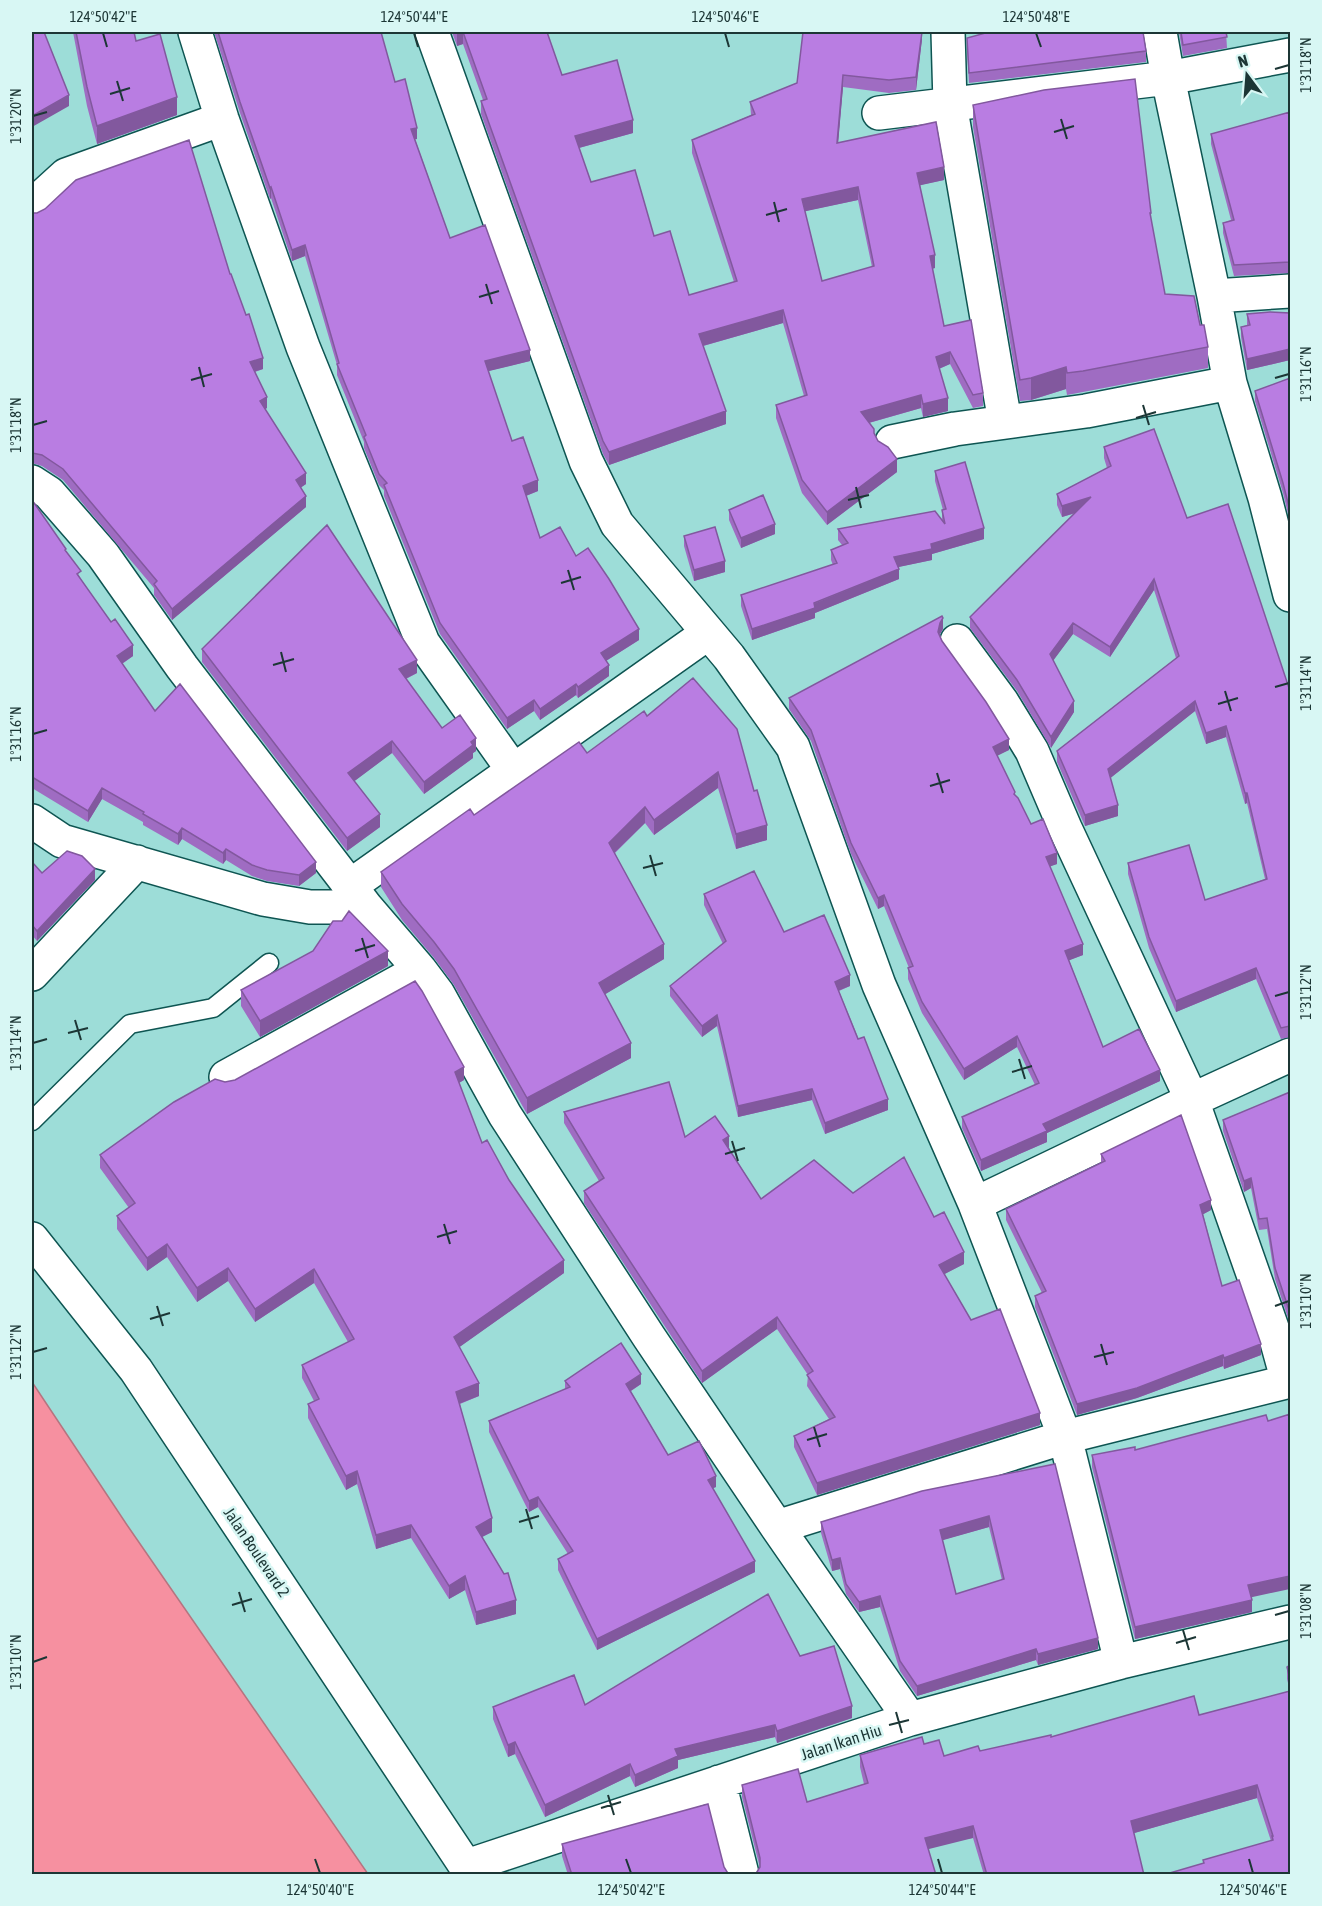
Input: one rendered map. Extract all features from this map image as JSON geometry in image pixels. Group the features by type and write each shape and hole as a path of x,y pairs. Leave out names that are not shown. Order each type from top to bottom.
{"street":[{"path":"195,32 222,119 303,347 423,643 513,770"},
{"path":"432,32 582,450 599,491 617,524 729,657 793,747 879,985 975,1204 1065,1437 1121,1662"},
{"path":"948,32 950,104 1005,422"},
{"path":"1160,32 1230,383 1278,496 1290,595"},
{"path":"879,113 1168,78 1290,55"},
{"path":"32,206 66,175 222,119"},
{"path":"1214,296 1290,291"},
{"path":"892,442 955,429 1086,411 1230,383"},
{"path":"32,482 49,493 103,555 182,667 358,897 438,994 504,1115 777,1527 910,1719"},
{"path":"32,821 62,841 263,899 295,906 358,897 513,770 708,633"},
{"path":"777,1527 1065,1437 1289,1382 1192,1100 1070,839 1032,750 1002,702 957,641"},
{"path":"32,974 137,862"},
{"path":"226,1077 420,970"},
{"path":"975,1204 1290,1055"},
{"name":"Jalan Boulevard 2","path":"32,1239 136,1370 469,1870"},
{"name":"Jalan Ikan Hiu","path":"469,1870 719,1782 910,1719 1121,1662 1290,1622"},
{"path":"719,1782 742,1875"}],"lane":[{"path":"32,1121 130,1024 213,1008 269,963"}],"shaded area":[{"path":"32,1382 127,1525 368,1874 32,1874"}],"building":[{"path":"32,32 44,32 69,95 32,116"},
{"path":"76,32 134,32 136,41 160,34 177,97 97,126"},
{"path":"218,32 381,32 395,82 405,79 417,128 411,129 450,238 485,225 530,350 485,361 512,441 523,437 538,480 523,486 540,538 560,527 576,556 588,548 639,629 601,653 609,665 578,687 576,684 540,709 534,700 507,718 440,623 384,485 387,483 379,474 337,364 339,363 305,245 292,250"},
{"path":"463,32 547,32 562,75 617,60 633,120 575,136 591,182 635,170 654,236 670,231 689,295 737,281 692,140 755,114 750,102 797,83 803,32 922,32 916,77 889,80 843,75 837,143 936,122 944,167 917,173 935,255 930,256 944,326 971,320 983,393 973,395 950,352 936,357 948,398 923,404 921,395 861,412 874,429 878,441 888,447 897,459 827,512 802,480 776,405 807,395 783,310 699,334 726,411 609,452 603,441 481,101 487,99","holes":["858,187 874,266 822,281 802,199"]},
{"path":"989,32 1143,32 1146,51 969,73 967,38"},
{"path":"1181,32 1226,32 1227,37 1183,45"},
{"path":"1135,79 1150,213 1165,294 1194,296 1200,325 1204,325 1208,347 1083,371 1067,373 1066,367 1020,380 973,105 1044,90"},
{"path":"1290,112 1290,262 1234,265 1223,223 1234,220 1211,134"},
{"path":"189,140 230,274 246,315 249,314 263,358 250,362 267,397 260,401 306,473 296,480 306,496 172,609 154,584 157,581 63,469 42,455 32,453 32,213 45,209 76,180"},
{"path":"1290,313 1290,349 1247,359 1241,327 1250,325 1247,314"},
{"path":"1290,378 1290,511 1255,391"},
{"path":"1154,429 1187,518 1228,504 1290,691 1290,1026 1281,1028 1256,968 1176,1001 1149,937 1128,863 1189,845 1205,900 1267,879 1247,793 1245,793 1226,726 1206,733 1195,701 1108,769 1118,805 1085,815 1057,751 1179,656 1154,579 1110,647 1073,623 1050,654 1074,701 1051,737 1017,680 970,617 1091,497 1062,506 1057,494 1111,466 1104,447"},
{"path":"965,462 984,528 931,544 932,549 894,557 899,569 814,603 815,608 752,629 741,595 837,563 831,550 848,543 838,529 935,511 945,524 942,510 946,509 935,471"},
{"path":"763,495 775,524 741,538 729,510"},
{"path":"32,500 81,571 77,574 111,622 115,619 133,645 117,656 155,711 180,684 316,862 299,875 252,865 226,849 223,853 182,828 178,834 102,788 88,811 32,777"},
{"path":"327,525 417,660 399,669 442,728 460,715 476,738 471,742 473,745 424,782 392,741 348,773 380,814 347,838 202,649"},
{"path":"715,527 725,561 694,570 684,536"},
{"path":"942,616 938,632 942,641 986,702 1009,739 993,747 1014,794 1031,824 1043,819 1057,853 1046,857 1083,944 1065,951 1103,1047 1139,1029 1160,1070 1043,1124 1047,1131 981,1160 962,1117 1039,1083 1017,1036 964,1069 922,1002 908,968 913,966 884,895 878,898 851,843 811,730 789,698"},
{"path":"693,678 737,729 754,791 757,790 767,825 736,834 718,772 654,820 645,807 609,843 664,944 599,983 631,1043 527,1098 454,969 402,904 381,872 470,809 474,815 579,742 587,753 644,711 647,716"},
{"path":"67,851 82,856 95,869 37,931 32,925 32,862 42,873"},
{"path":"754,871 784,932 824,915 850,975 835,982 858,1039 864,1037 888,1099 825,1123 812,1089 738,1106 717,1015 702,1026 670,986 726,941 704,894"},
{"path":"349,911 388,951 260,1021 241,990 313,951 333,921 342,921"},
{"path":"415,981 464,1067 455,1072 482,1143 487,1140 509,1180 564,1260 454,1337 479,1383 456,1392 492,1518 476,1527 504,1574 508,1573 516,1600 476,1612 465,1576 449,1586 411,1525 376,1535 357,1471 346,1476 308,1404 319,1399 302,1365 354,1339 314,1269 255,1309 228,1268 197,1288 167,1244 147,1258 117,1216 135,1203 100,1155 174,1102 215,1079 225,1082 235,1080"},
{"path":"669,1082 685,1137 715,1116 729,1136 723,1140 761,1199 814,1160 853,1193 904,1157 934,1217 944,1212 964,1252 939,1265 971,1320 1000,1309 1040,1413 817,1483 794,1436 835,1417 807,1375 813,1371 777,1317 702,1371 584,1191 604,1178 564,1112"},
{"path":"1290,1092 1290,1313 1275,1268 1267,1218 1259,1219 1251,1178 1244,1181 1223,1120"},
{"path":"1181,1115 1211,1200 1200,1205 1222,1286 1239,1280 1261,1344 1224,1358 1223,1355 1137,1388 1077,1404 1035,1296 1046,1291 1006,1209 1105,1161 1101,1154"},
{"path":"621,1343 641,1374 626,1384 668,1455 699,1441 716,1476 708,1480 755,1561 597,1639 558,1559 573,1551 538,1497 529,1501 489,1421 570,1387 565,1381"},
{"path":"1290,1414 1290,1576 1248,1585 1252,1600 1135,1627 1092,1455 1135,1447 1135,1450 1266,1415 1268,1421"},
{"path":"1055,1464 1098,1638 1038,1654 1036,1649 917,1686 900,1661 880,1596 859,1602 846,1584 840,1558 832,1560 821,1522 922,1491","holes":["989,1516 1004,1579 956,1594 940,1530"]},
{"path":"768,1594 800,1656 834,1646 852,1706 777,1731 775,1725 675,1749 678,1756 635,1775 630,1764 545,1805 515,1742 508,1745 493,1707 574,1675 585,1705"},
{"path":"1290,1691 1290,1875 1163,1875 1204,1863 1203,1860 1273,1840 1257,1785 1131,1821 1144,1875 987,1875 973,1826 925,1838 936,1875 755,1875 760,1867 760,1858 742,1785 798,1769 807,1802 868,1783 860,1755 922,1737 924,1744 939,1740 944,1756 978,1746 980,1751 1051,1735 1051,1737 1194,1696 1199,1715"},
{"path":"708,1804 724,1867 729,1875 572,1875 562,1844"}]}
